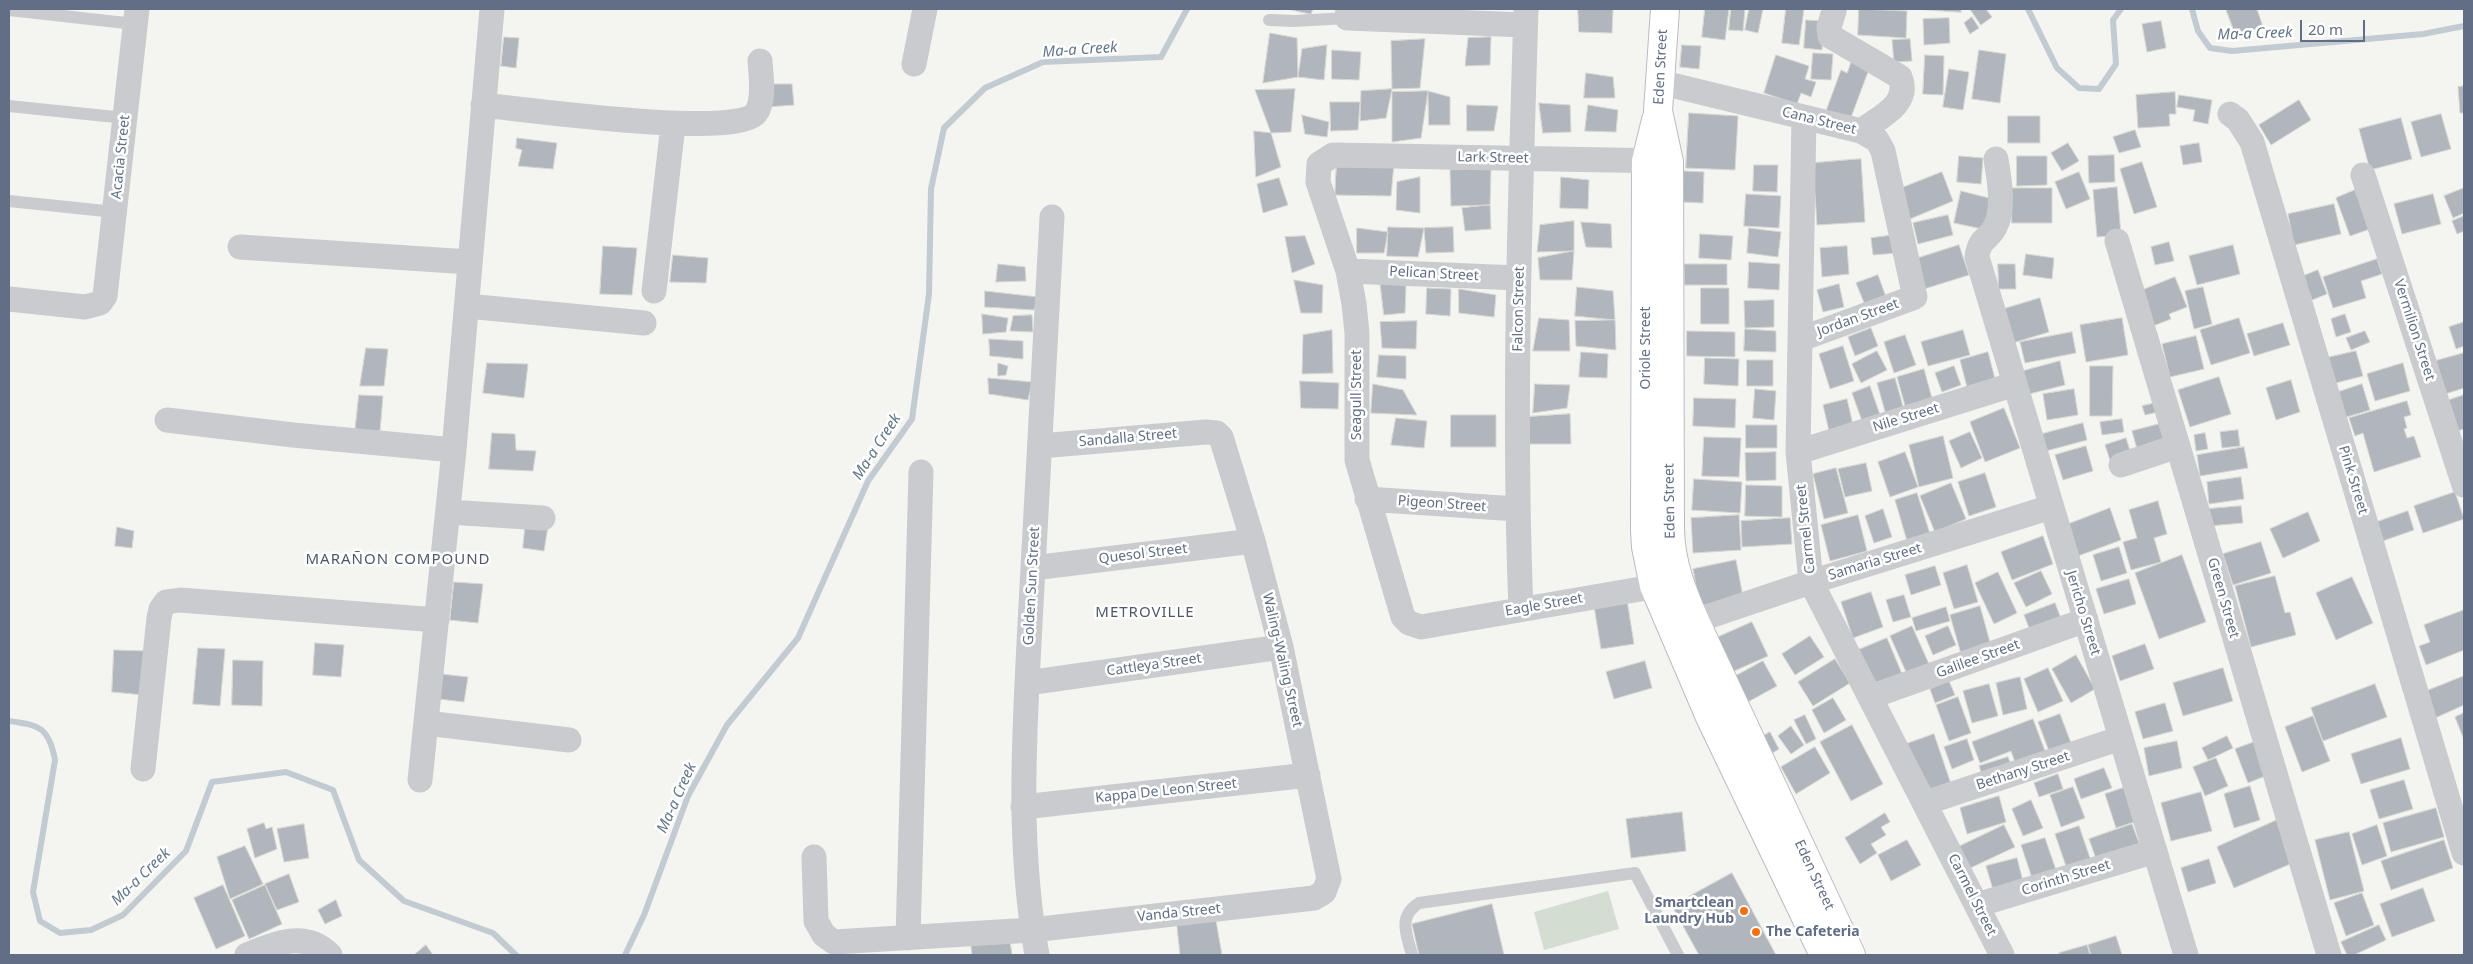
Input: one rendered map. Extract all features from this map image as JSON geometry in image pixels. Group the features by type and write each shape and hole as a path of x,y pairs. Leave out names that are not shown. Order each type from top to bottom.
{"main road":[{"name":"Eden Street","path":"1665,9 1659,82 1658,161 1671,549 1666,584 1683,625 1851,955"},
{"name":"Eden Street","path":"1683,625 1714,725 1824,955"}],"street":[{"path":"420,780 454,450 492,9"},
{"path":"914,64 925,9"},
{"path":"1834,11 1829,27 1830,36 1900,77 1903,86 1903,95 1898,104 1861,131"},
{"path":"1348,13 1526,17"},
{"name":"Acacia Street","path":"9,299 85,307 100,303 107,285 136,16"},
{"name":"Falcon Street","path":"1521,609 1517,509 1519,278 1526,17"},
{"path":"483,105 673,125 747,120 756,113 761,99 760,61"},
{"name":"Cana Street","path":"1659,82 1861,131 1877,140 1883,151 1915,297"},
{"name":"Pink Street","path":"2230,114 2238,120 2252,142 2456,800 2464,853"},
{"name":"Carmel Street","path":"1804,117 1798,452 1811,582 2002,955"},
{"path":"654,291 673,125"},
{"name":"Lark Street","path":"1319,164 1333,155 1658,161"},
{"name":"Jericho Street","path":"1996,159 1999,211 1995,228 1979,244 1977,257 2186,955"},
{"name":"Seagull Street","path":"1319,164 1318,182 1348,270 1357,333 1357,460 1399,609 1409,623"},
{"name":"Vermilion Street","path":"2363,175 2464,485"},
{"name":"Golden Sun Street","path":"1037,955 1032,930 1026,870 1023,807 1027,683 1052,217"},
{"name":"Green Street","path":"2117,240 2329,955"},
{"path":"240,247 470,262"},
{"name":"Pelican Street","path":"1348,270 1519,278"},
{"name":"Jordan Street","path":"1801,339 1915,297"},
{"path":"467,306 644,323"},
{"name":"Nile Street","path":"1798,452 2015,384"},
{"path":"167,420 293,435 454,450"},
{"name":"Sandalla Street","path":"1040,446 1206,432 1217,433"},
{"name":"Waling-Waling Street","path":"1217,433 1225,444 1253,540 1280,647 1329,879 1324,892"},
{"path":"2120,465 2178,446"},
{"path":"908,938 921,472"},
{"name":"Pigeon Street","path":"1367,499 1517,509"},
{"name":"Samaria Street","path":"1683,625 1811,582 2051,507"},
{"path":"448,512 543,518"},
{"name":"Quesol Street","path":"1033,568 1253,540"},
{"name":"Eagle Street","path":"1409,623 1421,627 1666,584"},
{"path":"143,769 159,618 161,609 166,602 180,600 437,620"},
{"name":"Galilee Street","path":"1870,697 2086,620"},
{"name":"Cattleya Street","path":"1027,683 1280,647"},
{"path":"426,722 570,740"},
{"name":"Bethany Street","path":"1925,803 2121,738"},
{"name":"Kappa De Leon Street","path":"1023,807 1308,776"},
{"name":"Corinth Street","path":"1977,905 2155,851"},
{"name":"Vanda Street","path":"814,857 816,921 824,935 834,942 1032,930 1314,898 1324,892"},
{"path":"247,955 288,941 320,948"}],"lane":[{"path":"9,10 136,16"},
{"path":"1269,20 1294,21 1348,13"},
{"path":"9,106 125,118"},
{"path":"9,201 115,212"},
{"path":"1412,955 1405,928 1406,917 1410,909 1419,903 1635,873 1678,955"}],"shaded area":[{"path":"1608,891 1619,929 1544,950 1534,912"}],"building":[{"path":"1287,9 1313,9 1311,14"},
{"path":"1578,9 1613,9 1612,33 1579,32"},
{"path":"1705,9 1729,9 1725,40 1702,37"},
{"path":"1731,9 1745,9 1743,31 1729,30"},
{"path":"1749,9 1763,9 1758,33 1745,30"},
{"path":"1786,9 1804,9 1799,45 1782,43"},
{"path":"1859,9 1907,11 1906,38 1858,35"},
{"path":"1913,9 1961,9 1961,12"},
{"path":"1970,9 1986,9 1992,17 1981,25"},
{"path":"2226,9 2257,9 2263,27 2236,36"},
{"path":"1972,17 1979,28 1970,34 1964,23"},
{"path":"1949,18 1950,43 1924,45 1923,19"},
{"path":"1806,20 1824,21 1822,50 1804,48"},
{"path":"2161,21 2166,48 2147,52 2142,24"},
{"path":"1270,33 1297,38 1298,77 1263,83"},
{"path":"504,37 519,38 516,68 501,66"},
{"path":"1491,37 1490,65 1465,66 1468,38"},
{"path":"1425,39 1420,88 1392,89 1391,41"},
{"path":"1910,39 1912,61 1894,62 1892,40"},
{"path":"1327,45 1324,80 1298,77 1302,49"},
{"path":"1682,45 1701,46 1699,69 1680,67"},
{"path":"1332,50 1361,52 1359,80 1332,79"},
{"path":"1979,50 2006,54 2000,103 1972,99"},
{"path":"1813,53 1833,54 1831,80 1811,79"},
{"path":"1776,55 1809,66 1805,79 1816,82 1811,97 1801,93 1797,104 1764,93"},
{"path":"1925,55 1944,56 1943,95 1923,94"},
{"path":"1853,57 1871,64 1850,120 1826,111 1841,70 1847,73"},
{"path":"1949,69 1969,72 1963,110 1943,107"},
{"path":"1586,73 1613,77 1615,98 1584,98"},
{"path":"770,84 792,84 794,105 768,107"},
{"path":"2464,86 2464,113 2460,113 2458,87"},
{"path":"1295,89 1291,132 1271,133 1255,90"},
{"path":"1392,89 1386,118 1360,121 1361,91"},
{"path":"1428,91 1450,97 1450,125 1429,125"},
{"path":"1428,91 1421,138 1392,142 1392,92"},
{"path":"2175,92 2176,114 2169,114 2170,126 2138,128 2136,95"},
{"path":"2179,95 2212,100 2208,124 2193,121 2195,110 2177,107"},
{"path":"2299,100 2311,120 2271,145 2259,125"},
{"path":"1330,102 1360,102 1358,130 1331,131"},
{"path":"1539,103 1570,105 1571,132 1543,133"},
{"path":"1467,105 1498,106 1494,131 1467,131"},
{"path":"1588,105 1618,110 1616,132 1585,131"},
{"path":"1689,113 1738,116 1735,170 1686,168"},
{"path":"2441,114 2451,149 2421,157 2411,122"},
{"path":"1302,115 1329,122 1327,137 1305,134"},
{"path":"2008,116 2040,116 2040,143 2008,143"},
{"path":"2401,118 2412,159 2370,170 2359,129"},
{"path":"2135,130 2141,147 2119,153 2113,137"},
{"path":"1254,131 1271,133 1281,167 1256,177"},
{"path":"517,138 557,143 553,169 518,166 522,150 516,148"},
{"path":"2068,143 2079,161 2062,171 2051,153"},
{"path":"2199,143 2202,162 2183,165 2180,146"},
{"path":"2114,155 2115,182 2089,183 2088,156"},
{"path":"1959,156 1983,158 1981,184 1957,182"},
{"path":"2017,156 2047,156 2047,185 2017,186"},
{"path":"1337,159 1394,163 1391,196 1335,195"},
{"path":"1861,159 1865,222 1817,225 1813,163"},
{"path":"2142,162 2157,207 2134,214 2120,169"},
{"path":"1754,165 1778,165 1777,192 1753,191"},
{"path":"1491,169 1490,205 1451,206 1450,170"},
{"path":"1684,171 1704,172 1703,203 1682,202"},
{"path":"1942,172 1953,201 1910,219 1899,189"},
{"path":"2079,172 2090,199 2066,209 2055,182"},
{"path":"1420,177 1420,213 1396,210 1397,182"},
{"path":"1561,177 1589,180 1588,209 1560,208"},
{"path":"1279,178 1288,205 1263,213 1257,184"},
{"path":"2117,187 2121,235 2097,237 2093,190"},
{"path":"2012,188 2052,188 2052,223 2012,223"},
{"path":"2464,188 2464,213 2453,218 2444,196"},
{"path":"2355,190 2370,229 2350,236 2336,198"},
{"path":"1961,191 1993,199 1987,230 1954,223"},
{"path":"1746,194 1781,196 1779,228 1744,226"},
{"path":"2433,194 2441,224 2402,234 2394,204"},
{"path":"2334,204 2341,234 2294,245 2288,214"},
{"path":"1490,205 1491,229 1465,231 1462,208"},
{"path":"1948,215 1953,235 1918,244 1913,223"},
{"path":"2464,216 2464,231 2457,234 2452,221"},
{"path":"1574,221 1574,251 1537,252 1540,225"},
{"path":"1581,222 1611,224 1612,248 1586,247"},
{"path":"1388,227 1424,228 1418,257 1387,256"},
{"path":"1453,227 1454,252 1426,253 1424,228"},
{"path":"1357,228 1388,232 1384,253 1357,253"},
{"path":"1749,228 1781,232 1778,257 1747,253"},
{"path":"1700,234 1733,236 1731,260 1699,258"},
{"path":"1895,235 1897,253 1873,255 1871,238"},
{"path":"1305,236 1315,264 1292,273 1285,237"},
{"path":"2169,242 2174,261 2155,265 2151,247"},
{"path":"1959,245 1969,275 1924,289 1915,259"},
{"path":"2233,245 2240,274 2197,285 2189,256"},
{"path":"603,246 637,248 632,295 600,294"},
{"path":"1847,246 1849,274 1822,277 1820,248"},
{"path":"1574,251 1572,280 1540,280 1538,258"},
{"path":"2026,254 2054,258 2052,279 2023,275"},
{"path":"673,255 708,258 706,283 670,282"},
{"path":"2377,259 2382,274 2361,281 2366,298 2333,308 2323,277"},
{"path":"1749,262 1780,264 1779,290 1748,288"},
{"path":"998,264 1025,267 1026,281 996,282"},
{"path":"1684,264 1727,264 1727,285 1685,285"},
{"path":"1998,264 2015,264 2016,289 1999,289"},
{"path":"2318,270 2327,294 2312,300 2303,276"},
{"path":"1878,275 1886,297 1865,305 1856,283"},
{"path":"2175,277 2187,307 2169,314 2171,319 2153,326 2140,291"},
{"path":"1294,280 1323,285 1322,313 1301,313"},
{"path":"1380,281 1406,286 1405,313 1384,315"},
{"path":"1839,284 1844,307 1823,312 1817,290"},
{"path":"1577,287 1613,291 1615,320 1575,316"},
{"path":"2203,287 2212,324 2194,329 2185,291"},
{"path":"1427,288 1451,289 1450,316 1426,314"},
{"path":"1701,288 1729,288 1729,324 1701,324"},
{"path":"1459,289 1496,295 1494,317 1459,313"},
{"path":"985,291 1038,297 1034,310 985,307"},
{"path":"2040,298 2049,332 2006,345 1997,311"},
{"path":"1774,300 1774,327 1745,328 1744,301"},
{"path":"982,314 1008,318 1006,332 983,334"},
{"path":"2345,314 2351,332 2336,337 2331,319"},
{"path":"1032,315 1033,332 1010,331 1013,316"},
{"path":"1539,318 1569,320 1570,351 1533,351"},
{"path":"2122,318 2128,355 2086,362 2080,325"},
{"path":"2239,318 2250,353 2211,365 2200,330"},
{"path":"1615,320 1616,350 1576,346 1575,321"},
{"path":"1417,321 1416,349 1382,348 1380,322"},
{"path":"2464,322 2464,346 2456,349 2449,327"},
{"path":"2283,323 2290,345 2254,356 2247,334"},
{"path":"1871,328 1878,346 1855,356 1848,337"},
{"path":"1745,329 1776,331 1776,352 1744,351"},
{"path":"1332,330 1333,373 1302,374 1303,335"},
{"path":"1963,330 1970,355 1928,366 1921,342"},
{"path":"1687,331 1735,332 1735,357 1687,356"},
{"path":"2365,331 2370,342 2351,350 2346,338"},
{"path":"2072,332 2076,353 2025,363 2020,342"},
{"path":"1905,335 1916,365 1894,373 1884,342"},
{"path":"2196,336 2204,369 2170,377 2162,344"},
{"path":"989,339 1023,341 1023,359 990,356"},
{"path":"1843,346 1854,381 1830,389 1819,354"},
{"path":"366,348 388,349 384,386 360,386"},
{"path":"1877,351 1887,370 1861,383 1852,364"},
{"path":"2356,351 2363,376 2328,385 2322,359"},
{"path":"1581,352 1608,354 1607,378 1579,377"},
{"path":"1988,352 1995,379 1967,387 1960,360"},
{"path":"2464,353 2464,388 2445,394 2435,361"},
{"path":"1379,355 1406,356 1406,379 1377,377"},
{"path":"1705,358 1739,359 1738,386 1704,384"},
{"path":"1747,360 1773,360 1773,386 1747,386"},
{"path":"2060,361 2065,385 2029,394 2023,371"},
{"path":"487,363 528,364 524,398 483,393"},
{"path":"998,363 1008,366 1006,375 998,376"},
{"path":"2403,363 2410,391 2375,401 2367,374"},
{"path":"1954,366 1961,385 1942,392 1935,373"},
{"path":"2090,366 2113,366 2112,416 2090,416"},
{"path":"1924,369 1933,402 1906,409 1897,377"},
{"path":"2219,377 2231,414 2190,427 2178,390"},
{"path":"988,378 1032,382 1028,400 989,394"},
{"path":"1895,378 1904,410 1886,415 1877,383"},
{"path":"2291,380 2300,412 2276,420 2266,388"},
{"path":"1300,381 1339,383 1338,409 1301,408"},
{"path":"1373,384 1403,390 1417,415 1371,413"},
{"path":"1535,384 1570,385 1567,408 1533,413"},
{"path":"2362,384 2370,410 2343,418 2335,393"},
{"path":"1870,386 1880,415 1862,421 1852,393"},
{"path":"1755,389 1776,391 1774,420 1753,418"},
{"path":"2074,389 2078,415 2047,420 2043,394"},
{"path":"359,395 383,396 380,431 355,432"},
{"path":"2464,395 2464,429 2457,431 2449,400"},
{"path":"1694,398 1736,399 1735,428 1693,426"},
{"path":"1847,399 1853,425 1829,431 1823,405"},
{"path":"2407,401 2411,415 2404,417 2407,428 2404,429 2407,438 2414,436 2421,457 2374,472 2363,433 2355,436 2349,418"},
{"path":"2156,403 2158,412 2145,415 2142,406"},
{"path":"2004,408 2020,448 1985,462 1970,422"},
{"path":"1570,414 1571,444 1526,444 1525,417"},
{"path":"1451,415 1496,415 1496,447 1451,447"},
{"path":"1396,418 1427,421 1424,448 1391,445"},
{"path":"2122,419 2124,432 2102,435 2100,422"},
{"path":"2167,422 2172,440 2137,449 2132,431"},
{"path":"2083,423 2087,440 2046,451 2042,434"},
{"path":"1746,425 1777,425 1777,448 1746,448"},
{"path":"2238,430 2240,446 2222,448 2220,432"},
{"path":"1970,432 1982,458 1961,468 1949,441"},
{"path":"492,433 515,434 516,450 536,451 533,471 489,469"},
{"path":"2205,433 2208,449 2196,451 2194,435"},
{"path":"1943,436 1953,478 1919,487 1909,445"},
{"path":"1704,437 1741,438 1739,477 1702,476"},
{"path":"2126,438 2131,454 2110,460 2105,445"},
{"path":"2086,446 2093,471 2063,480 2055,455"},
{"path":"2244,447 2248,468 2200,476 2197,455"},
{"path":"1776,452 1776,480 1746,481 1745,453"},
{"path":"1905,452 1918,487 1890,497 1878,462"},
{"path":"1866,463 1872,491 1845,497 1838,469"},
{"path":"1836,468 1848,513 1824,519 1813,474"},
{"path":"1985,473 1996,507 1969,516 1958,482"},
{"path":"2241,477 2244,499 2209,504 2207,482"},
{"path":"1694,479 1742,482 1740,513 1692,510"},
{"path":"1951,483 1966,519 1935,532 1920,496"},
{"path":"1746,485 1782,486 1782,517 1745,516"},
{"path":"2455,492 2464,519 2423,533 2414,506"},
{"path":"1917,493 1930,534 1907,541 1895,500"},
{"path":"2158,501 2167,534 2154,538 2161,562 2131,570 2123,542 2137,538 2129,510"},
{"path":"2241,506 2243,523 2209,526 2207,509"},
{"path":"2110,508 2121,540 2078,556 2066,525"},
{"path":"1883,509 1892,537 1874,543 1865,516"},
{"path":"2408,511 2414,530 2377,543 2371,524"},
{"path":"2308,512 2320,541 2283,558 2270,529"},
{"path":"1739,515 1741,550 1693,553 1691,518"},
{"path":"1858,515 1867,551 1830,561 1821,525"},
{"path":"526,518 549,520 544,551 523,548"},
{"path":"1790,518 1792,544 1742,547 1741,521"},
{"path":"117,527 134,531 132,548 115,546"},
{"path":"2043,536 2053,564 2012,580 2001,552"},
{"path":"2261,542 2271,573 2233,585 2223,554"},
{"path":"2119,547 2127,573 2101,581 2093,555"},
{"path":"2182,555 2206,622 2159,639 2135,573"},
{"path":"1736,560 1743,597 1700,606 1693,569"},
{"path":"1967,565 1978,602 1954,609 1943,573"},
{"path":"1935,566 1941,585 1911,595 1905,575"},
{"path":"2041,571 2052,594 2026,607 2014,583"},
{"path":"1998,572 2017,613 1994,624 1975,583"},
{"path":"2275,576 2285,613 2290,612 2296,635 2251,647 2235,586"},
{"path":"2352,577 2373,623 2336,640 2316,593"},
{"path":"2129,579 2136,604 2104,614 2096,589"},
{"path":"454,582 483,584 478,623 450,620"},
{"path":"1871,592 1883,627 1853,638 1841,602"},
{"path":"1904,595 1911,617 1893,622 1886,600"},
{"path":"1627,600 1634,644 1601,649 1594,606"},
{"path":"2055,603 2064,626 2033,638 2024,615"},
{"path":"1980,606 1991,646 1963,661 1950,615"},
{"path":"1946,607 1950,621 1916,631 1912,618"},
{"path":"2464,610 2464,650 2426,665 2419,646 2430,642 2424,625"},
{"path":"1752,622 1768,656 1732,672 1716,638"},
{"path":"1912,626 1929,664 1907,674 1890,636"},
{"path":"1948,626 1956,645 1933,655 1925,636"},
{"path":"1810,636 1824,657 1795,675 1782,654"},
{"path":"1887,638 1902,674 1874,686 1858,650"},
{"path":"315,643 344,645 341,677 313,675"},
{"path":"2145,644 2154,669 2120,681 2112,656"},
{"path":"198,648 225,649 220,706 193,704"},
{"path":"114,650 147,651 144,695 112,692"},
{"path":"2076,655 2095,689 2071,703 2052,669"},
{"path":"1835,659 1850,683 1813,706 1798,682"},
{"path":"233,660 263,661 262,706 232,705"},
{"path":"1645,661 1652,688 1614,699 1606,672"},
{"path":"1763,661 1777,686 1746,703 1732,678"},
{"path":"2048,668 2063,701 2038,712 2024,679"},
{"path":"2223,668 2233,701 2183,716 2173,683"},
{"path":"441,674 468,677 464,702 439,699"},
{"path":"2464,676 2464,705 2435,718 2424,692"},
{"path":"2020,677 2027,709 2003,715 1996,683"},
{"path":"1949,681 1955,695 1935,703 1930,689"},
{"path":"1989,684 1998,716 1972,723 1963,691"},
{"path":"2375,684 2387,717 2323,741 2311,708"},
{"path":"1958,697 1971,733 1949,741 1936,705"},
{"path":"1833,698 1846,720 1824,733 1812,710"},
{"path":"2165,703 2173,731 2143,739 2135,712"},
{"path":"2464,713 2464,740 2455,717"},
{"path":"2060,714 2071,743 2049,751 2038,722"},
{"path":"1805,715 1816,739 1806,744 1794,720"},
{"path":"2313,716 2330,761 2302,772 2285,727"},
{"path":"2033,719 2048,759 2018,770 2011,751 1980,763 1972,742"},
{"path":"1852,725 1883,784 1851,801 1820,742"},
{"path":"1791,726 1804,745 1791,754 1778,736"},
{"path":"1770,732 1779,749 1769,755 1760,738"},
{"path":"1934,734 1951,784 1923,794 1906,744"},
{"path":"2227,736 2233,748 2208,760 2202,748"},
{"path":"2401,738 2410,769 2361,784 2351,754"},
{"path":"1967,739 1974,760 1952,769 1944,747"},
{"path":"2177,741 2182,768 2149,776 2144,748"},
{"path":"2257,741 2270,774 2248,783 2235,749"},
{"path":"1815,747 1830,773 1796,794 1781,767"},
{"path":"2008,757 2013,770 1984,780 1979,766"},
{"path":"2216,758 2228,786 2205,796 2193,767"},
{"path":"2104,768 2112,788 2081,799 2074,779"},
{"path":"2058,774 2063,789 2039,797 2034,783"},
{"path":"2404,780 2413,809 2379,819 2370,790"},
{"path":"2129,786 2140,820 2116,828 2105,794"},
{"path":"2250,786 2260,820 2234,828 2224,794"},
{"path":"2073,787 2085,818 2061,827 2050,795"},
{"path":"2201,792 2212,831 2171,841 2161,803"},
{"path":"1999,796 2006,822 1967,834 1960,808"},
{"path":"2031,800 2043,828 2023,836 2012,809"},
{"path":"2436,808 2444,837 2391,852 2383,823"},
{"path":"1682,812 1686,851 1631,858 1626,819"},
{"path":"1885,813 1890,822 1881,827 1886,835 1871,844 1877,853 1860,864 1845,838"},
{"path":"2277,820 2295,862 2234,888 2217,847"},
{"path":"264,823 266,829 272,827 277,849 255,858 247,829"},
{"path":"304,824 309,858 284,862 277,829"},
{"path":"2132,824 2142,851 2099,867 2089,839"},
{"path":"2004,825 2015,847 1968,869 1958,847"},
{"path":"2377,825 2387,856 2362,865 2352,834"},
{"path":"2079,826 2091,861 2067,869 2055,834"},
{"path":"2349,832 2364,891 2330,900 2315,840"},
{"path":"2045,838 2057,873 2033,881 2021,845"},
{"path":"1907,840 1921,865 1891,881 1878,855"},
{"path":"2444,840 2453,868 2391,890 2381,861"},
{"path":"245,846 263,884 230,899 217,857"},
{"path":"2017,858 2024,885 1994,893 1986,866"},
{"path":"2209,859 2216,883 2188,892 2181,868"},
{"path":"1732,873 1776,955 1699,955 1672,906"},
{"path":"289,874 299,902 277,910 265,884"},
{"path":"223,885 245,936 216,949 194,898"},
{"path":"265,885 282,924 249,939 232,900"},
{"path":"2423,888 2435,921 2392,937 2380,904"},
{"path":"2362,893 2374,925 2346,936 2334,903"},
{"path":"336,900 342,916 325,924 318,910"},
{"path":"1492,904 1504,955 1419,955 1412,924"},
{"path":"1215,915 1222,955 1180,955 1176,917"},
{"path":"2379,925 2386,940 2354,955 2347,955 2341,942"},
{"path":"2116,936 2122,955 2091,955 2088,945"},
{"path":"1010,941 1012,955 972,955 971,946"},
{"path":"426,945 433,955 414,955"},
{"path":"2087,945 2090,955 2060,955 2059,953"}],"waterway":[{"name":"Ma-a Creek","path":"625,955 644,915 688,796 727,725 798,638 868,481 912,419 929,294 931,189 944,128 985,88 1043,62 1161,57 1187,9"},
{"name":"Ma-a Creek","path":"2028,9 2057,68 2079,88 2099,89 2116,64 2113,20 2121,9"},
{"name":"Ma-a Creek","path":"2192,9 2198,31 2210,48 2232,51 2423,34 2464,26"},
{"name":"Ma-a Creek","path":"9,721 35,726 46,734 53,749 55,760 33,892 40,921 60,933 91,930 123,915 186,851 212,782 286,772 333,790 359,860 404,901 493,933 516,955"}],"place":[{"name":"Smartclean Laundry Hub","path":"1744,911"},
{"name":"The Cafeteria","path":"1756,932"}],"district":[{"name":"MARAÑON COMPOUND","path":"398,560"},
{"name":"METROVILLE","path":"1145,613"}]}
